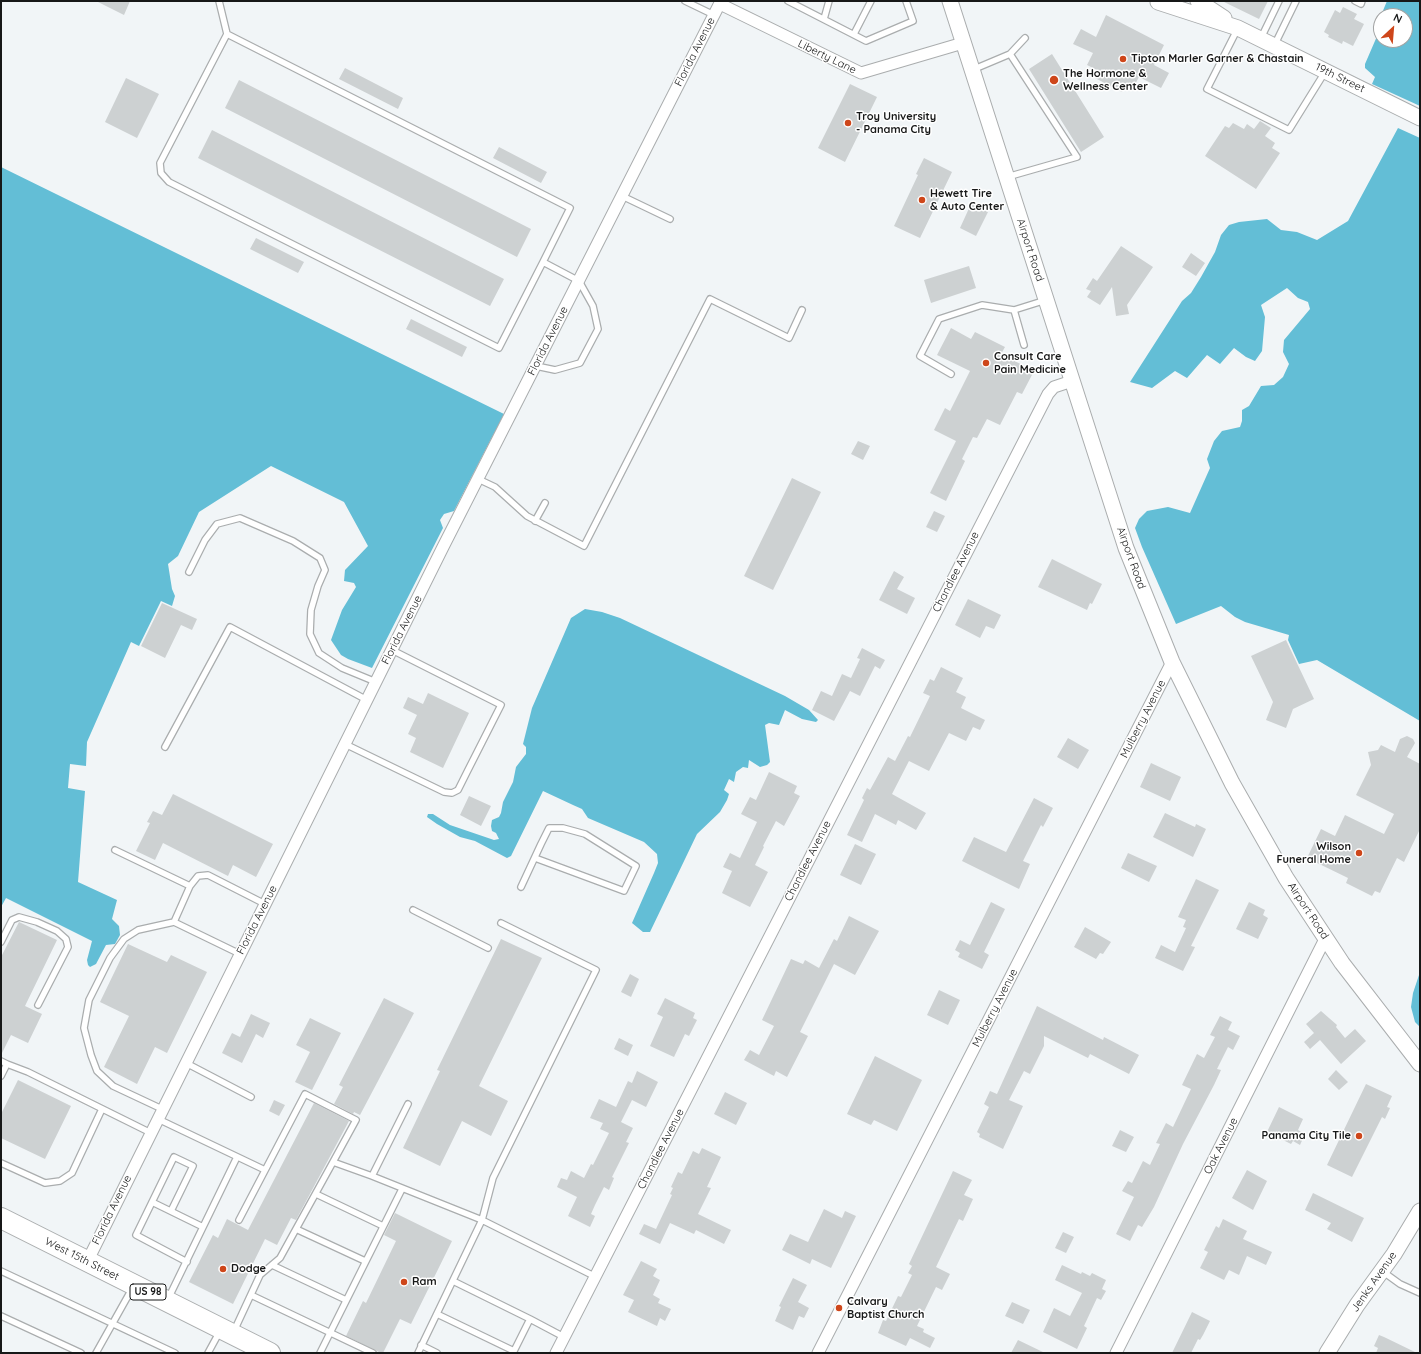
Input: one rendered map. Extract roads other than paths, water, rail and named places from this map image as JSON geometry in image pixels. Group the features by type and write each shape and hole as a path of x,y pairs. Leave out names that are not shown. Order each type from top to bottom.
{"highway":[{"name":"West 15th Street","path":"3,1221 270,1353"}],"main road":[{"name":"Airport Road","path":"950,1 1126,548 1172,662 1202,725 1244,806 1276,861 1325,939 1368,999 1420,1064"},
{"name":"19th Street","path":"1160,1 1238,28 1420,118"},
{"name":"19th Street","path":"1206,4 1238,28"},
{"name":"Jenks Avenue","path":"1327,1353 1353,1310 1382,1271 1420,1211"}],"street":[{"name":"Florida Avenue","path":"87,1262 392,650 720,2"},
{"name":"Liberty Lane","path":"720,2 862,73 963,43"},
{"name":"Chandlee Avenue","path":"556,1353 1048,394 1054,387 1072,381"},
{"name":"Mulberry Avenue","path":"818,1353 1172,662"},
{"name":"Oak Avenue","path":"1116,1353 1325,939"}],"lane":[{"path":"219,1 227,34 163,157 160,168 161,173 168,182 498,348 570,208 227,34"},
{"path":"685,1 714,16"},
{"path":"788,1 866,41 913,21 906,1"},
{"path":"824,19 829,1"},
{"path":"854,34 871,1"},
{"path":"1261,39 1280,1"},
{"path":"1274,46 1296,1"},
{"path":"1355,1 1361,4 1362,1"},
{"path":"1238,28 1207,89 1289,130 1326,71"},
{"path":"972,70 1010,54 1025,38"},
{"path":"1006,177 1077,157 1010,54"},
{"path":"622,196 670,218"},
{"path":"536,366 555,370 580,363 598,328 593,306 579,281 543,262"},
{"path":"478,479 495,488 521,512 535,521 584,546 710,298 789,338 802,310"},
{"path":"951,374 920,356 939,319 982,305 1014,310 1046,300"},
{"path":"1014,310 1024,345"},
{"path":"535,521 544,503"},
{"path":"189,572 205,540 217,524 240,518 293,541 320,558 325,570 318,586 311,610 310,634 319,653 342,668 376,682"},
{"path":"165,747 230,627 367,700"},
{"path":"345,744 444,792 452,793 458,790 468,772 501,705 392,650"},
{"path":"521,887 549,828 563,828 585,834 636,866 624,891 535,858"},
{"path":"115,850 190,886"},
{"path":"174,922 190,886 198,876 208,875 265,904"},
{"path":"413,910 488,948"},
{"path":"1,942 12,920 19,916 58,931 66,939 68,947 38,1005"},
{"path":"240,954 174,922 138,930 124,939 110,958 89,1000 84,1028 97,1071 113,1086 237,1157 265,1170"},
{"path":"418,1353 482,1220 493,1178 596,970 501,923"},
{"path":"1,1062 28,1072 151,1133"},
{"path":"185,1063 251,1097"},
{"path":"1,1076 7,1064"},
{"path":"208,1353 227,1331 251,1295 260,1275 280,1258 356,1120 305,1094 240,1220"},
{"path":"372,1176 408,1104"},
{"path":"1,1163 45,1183 60,1182 72,1173 102,1109"},
{"path":"171,1212 193,1166 174,1157 136,1235 187,1262"},
{"path":"167,1301 237,1157"},
{"path":"334,1162 482,1220 596,1277"},
{"path":"320,1353 402,1189"},
{"path":"316,1194 383,1226"},
{"path":"152,1202 203,1227"},
{"path":"296,1229 365,1262"},
{"path":"272,1265 346,1300"},
{"path":"1,1271 175,1353"},
{"path":"1382,1271 1400,1284 1420,1293"},
{"path":"453,1281 564,1337"},
{"path":"96,1353 114,1324 134,1285"},
{"path":"251,1295 373,1353"},
{"path":"437,1314 514,1352 530,1319"},
{"path":"1,1316 81,1353"},
{"path":"421,1345 437,1353"}],"place":[{"name":"Tipton Marler Garner & Chastain","path":"1123,59"},
{"name":"The Hormone & Wellness Center","path":"1054,80"},
{"name":"Troy University - Panama City","path":"848,123"},
{"name":"Hewett Tire & Auto Center","path":"922,200"},
{"name":"Consult Care Pain Medicine","path":"986,363"},
{"name":"Wilson Funeral Home","path":"1359,853"},
{"name":"Panama City Tile","path":"1359,1136"},
{"name":"Dodge","path":"223,1269"},
{"name":"Ram","path":"404,1282"},
{"name":"Calvary Baptist Church","path":"839,1308"}]}
